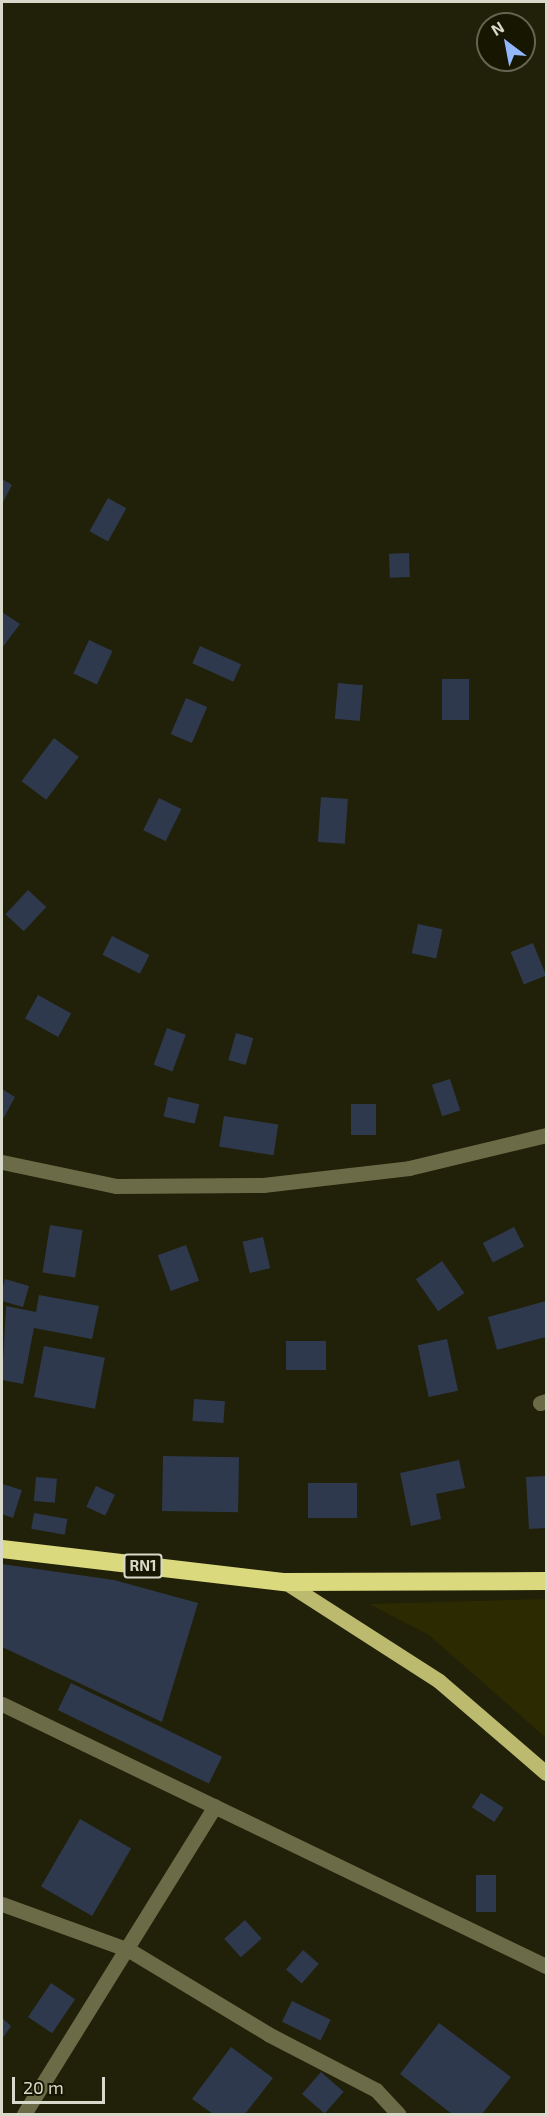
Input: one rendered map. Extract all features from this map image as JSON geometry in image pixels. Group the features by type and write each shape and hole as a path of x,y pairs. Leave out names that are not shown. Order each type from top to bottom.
{"highway":[{"name":"RN1","path":"2,1549 285,1582 546,1581"}],"main road":[{"path":"285,1582 439,1681 546,1773"}],"street":[{"path":"2,1162 116,1186 263,1185 410,1168 546,1135"},
{"path":"2,1704 546,1966"},
{"path":"24,2115 129,1950 215,1806"},
{"path":"2,1904 129,1950 268,2034 376,2090 398,2115"}],"shaded area":[{"path":"546,1599 546,1738 429,1635 369,1604"}],"building":[{"path":"2,479 12,485 2,504"},
{"path":"108,498 126,508 108,541 90,531"},
{"path":"409,553 410,577 390,578 389,554"},
{"path":"2,612 20,624 2,648"},
{"path":"89,640 113,651 97,685 73,674"},
{"path":"200,646 241,664 233,682 192,663"},
{"path":"442,679 469,679 469,720 442,720"},
{"path":"338,683 363,685 360,721 335,719"},
{"path":"186,698 207,707 192,743 171,734"},
{"path":"54,738 79,757 46,800 22,781"},
{"path":"321,797 348,799 345,844 318,842"},
{"path":"159,798 181,809 166,841 143,830"},
{"path":"28,890 46,907 24,931 5,914"},
{"path":"418,924 442,929 436,959 412,953"},
{"path":"112,936 149,955 140,974 102,955"},
{"path":"533,943 546,975 524,984 511,952"},
{"path":"38,995 71,1013 58,1037 25,1019"},
{"path":"167,1028 186,1035 172,1071 154,1065"},
{"path":"236,1033 253,1038 246,1065 228,1060"},
{"path":"450,1079 460,1110 442,1116 432,1085"},
{"path":"2,1089 15,1097 2,1121"},
{"path":"168,1097 199,1104 195,1124 164,1116"},
{"path":"351,1104 376,1104 376,1135 351,1135"},
{"path":"224,1116 278,1125 273,1155 219,1147"},
{"path":"50,1225 83,1230 75,1278 42,1272"},
{"path":"514,1227 524,1247 493,1262 483,1243"},
{"path":"263,1237 270,1268 250,1273 243,1242"},
{"path":"186,1245 199,1281 171,1291 158,1255"},
{"path":"442,1261 464,1293 438,1311 416,1279"},
{"path":"5,1279 29,1286 23,1307 2,1301"},
{"path":"39,1295 99,1306 92,1339 34,1328 23,1384 2,1380 6,1306 36,1312"},
{"path":"546,1301 546,1337 497,1350 488,1317"},
{"path":"447,1339 458,1391 429,1397 418,1345"},
{"path":"286,1341 326,1341 326,1370 286,1370"},
{"path":"44,1346 105,1358 95,1409 34,1397"},
{"path":"194,1399 225,1401 223,1423 192,1421"},
{"path":"163,1456 239,1457 238,1512 162,1511"},
{"path":"459,1460 465,1488 436,1494 441,1519 411,1526 400,1473"},
{"path":"546,1476 546,1528 529,1529 526,1477"},
{"path":"36,1477 57,1479 55,1503 34,1501"},
{"path":"308,1483 357,1483 357,1518 308,1518"},
{"path":"2,1484 22,1490 13,1518 2,1514"},
{"path":"96,1486 115,1495 105,1516 86,1507"},
{"path":"34,1513 67,1519 65,1535 31,1529"},
{"path":"2,1564 114,1580 198,1603 162,1722 2,1647"},
{"path":"71,1683 222,1757 209,1784 58,1710"},
{"path":"481,1793 504,1808 494,1822 472,1807"},
{"path":"80,1819 131,1848 92,1916 41,1887"},
{"path":"476,1875 496,1875 496,1912 476,1912"},
{"path":"245,1920 262,1939 241,1957 224,1939"},
{"path":"303,1950 319,1964 302,1983 286,1970"},
{"path":"51,1983 75,1999 52,2033 28,2017"},
{"path":"292,2001 331,2020 321,2041 282,2022"},
{"path":"2,2018 11,2026 2,2039"},
{"path":"439,2023 511,2077 482,2114 452,2114 400,2074"},
{"path":"231,2047 273,2078 245,2114 213,2114 192,2099"},
{"path":"321,2072 344,2092 325,2114 302,2094"}]}
